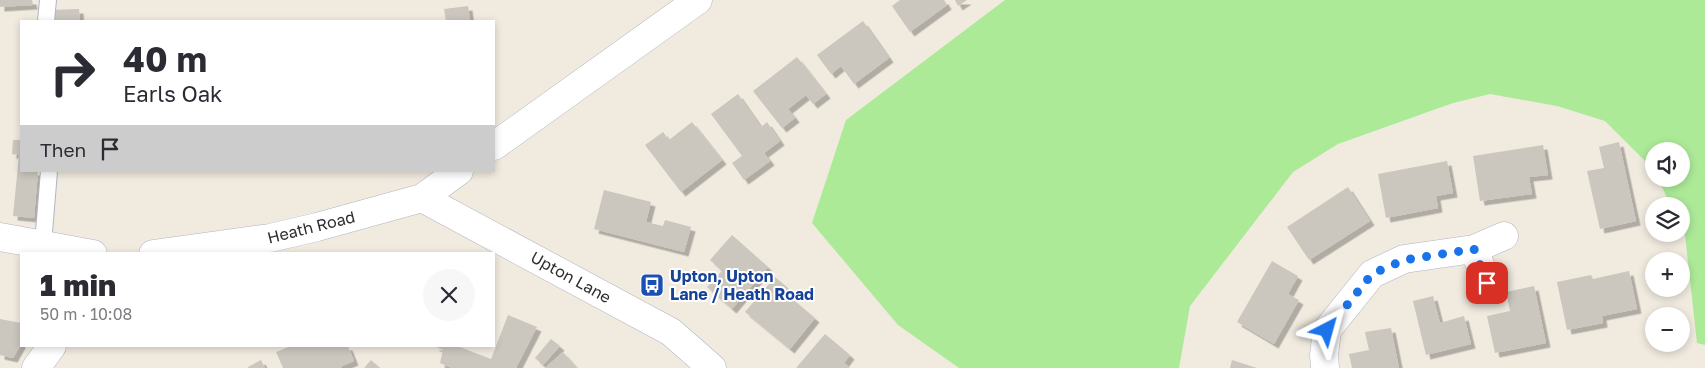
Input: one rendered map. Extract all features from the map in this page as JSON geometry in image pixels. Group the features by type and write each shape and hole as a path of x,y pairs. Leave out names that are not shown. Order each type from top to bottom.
{"street":[{"path":"495,145 698,0"},
{"name":"Heath Road","path":"168,252 270,238 317,228 422,198 458,172"},
{"name":"Upton Lane","path":"422,198 671,332 712,368"},
{"path":"1325,368 1324,355 1327,330 1372,274 1404,260 1474,249 1504,236"},
{"path":"0,237 83,252"},
{"path":"1474,249 1487,283"},
{"path":"36,368 51,347"}],"lane":[{"path":"46,20 48,0"},
{"path":"43,244 49,172"}],"green space":[{"path":"1005,0 1705,0 1705,345 1697,343 1690,280 1690,252 1687,252 1686,242 1690,242 1690,197 1667,197 1662,187 1690,187 1690,142 1645,142 1645,161 1605,121 1557,106 1490,94 1453,103 1338,144 1293,172 1190,306 1179,368 959,368 898,325 812,223 846,120"}],"building":[{"path":"0,0 32,0 33,5 0,7"},
{"path":"900,0 944,0 947,5 910,32 892,6"},
{"path":"955,0 967,0 958,6"},
{"path":"468,6 470,20 446,20 444,9"},
{"path":"79,9 80,20 50,20 50,10"},
{"path":"863,21 889,58 854,84 841,66 831,74 817,55"},
{"path":"797,57 826,94 813,104 806,95 788,109 795,118 782,128 753,91"},
{"path":"738,94 761,127 767,122 780,141 764,153 770,161 744,180 732,163 742,156 711,114"},
{"path":"692,122 722,160 681,192 645,145 663,132 669,140"},
{"path":"13,140 20,140 20,172 38,172 34,218 13,216 19,155 12,154"},
{"path":"1619,142 1636,221 1600,229 1587,171 1604,168 1599,147"},
{"path":"1543,145 1548,175 1529,177 1532,194 1480,201 1473,156"},
{"path":"1447,161 1453,193 1436,196 1438,208 1386,218 1378,174"},
{"path":"1348,187 1370,221 1309,260 1287,227"},
{"path":"604,190 651,202 646,222 663,226 665,220 691,227 684,252 594,229"},
{"path":"732,235 768,267 732,309 707,287 722,271 710,260"},
{"path":"1272,261 1298,276 1288,294 1299,300 1274,344 1237,322"},
{"path":"1629,271 1637,309 1602,316 1603,323 1567,330 1557,282 1591,275 1593,279"},
{"path":"775,277 788,288 784,292 815,318 790,349 745,312"},
{"path":"1534,286 1546,343 1495,353 1487,316 1510,311 1506,292"},
{"path":"1433,296 1440,323 1464,316 1471,344 1426,355 1413,301"},
{"path":"508,315 537,327 516,368 452,368 440,363 443,350 436,347 460,347 491,359"},
{"path":"0,319 20,323 20,346 13,358 0,355"},
{"path":"1391,328 1399,368 1352,368 1349,354 1369,350 1365,332"},
{"path":"825,334 850,355 844,363 850,368 796,368"},
{"path":"551,339 560,346 543,365 535,358"},
{"path":"288,347 348,347 354,361 342,366 342,368 283,368 276,352"},
{"path":"563,352 577,368 545,368"},
{"path":"261,360 265,368 248,368 248,367"},
{"path":"371,360 380,368 364,368"},
{"path":"1232,360 1257,368 1230,368"}],"place":[{"name":"Upton, Upton Lane / Heath Road","path":"652,285"}],"route":[{"path":"1327,330 1372,274 1404,260 1474,249 1487,283"}]}
